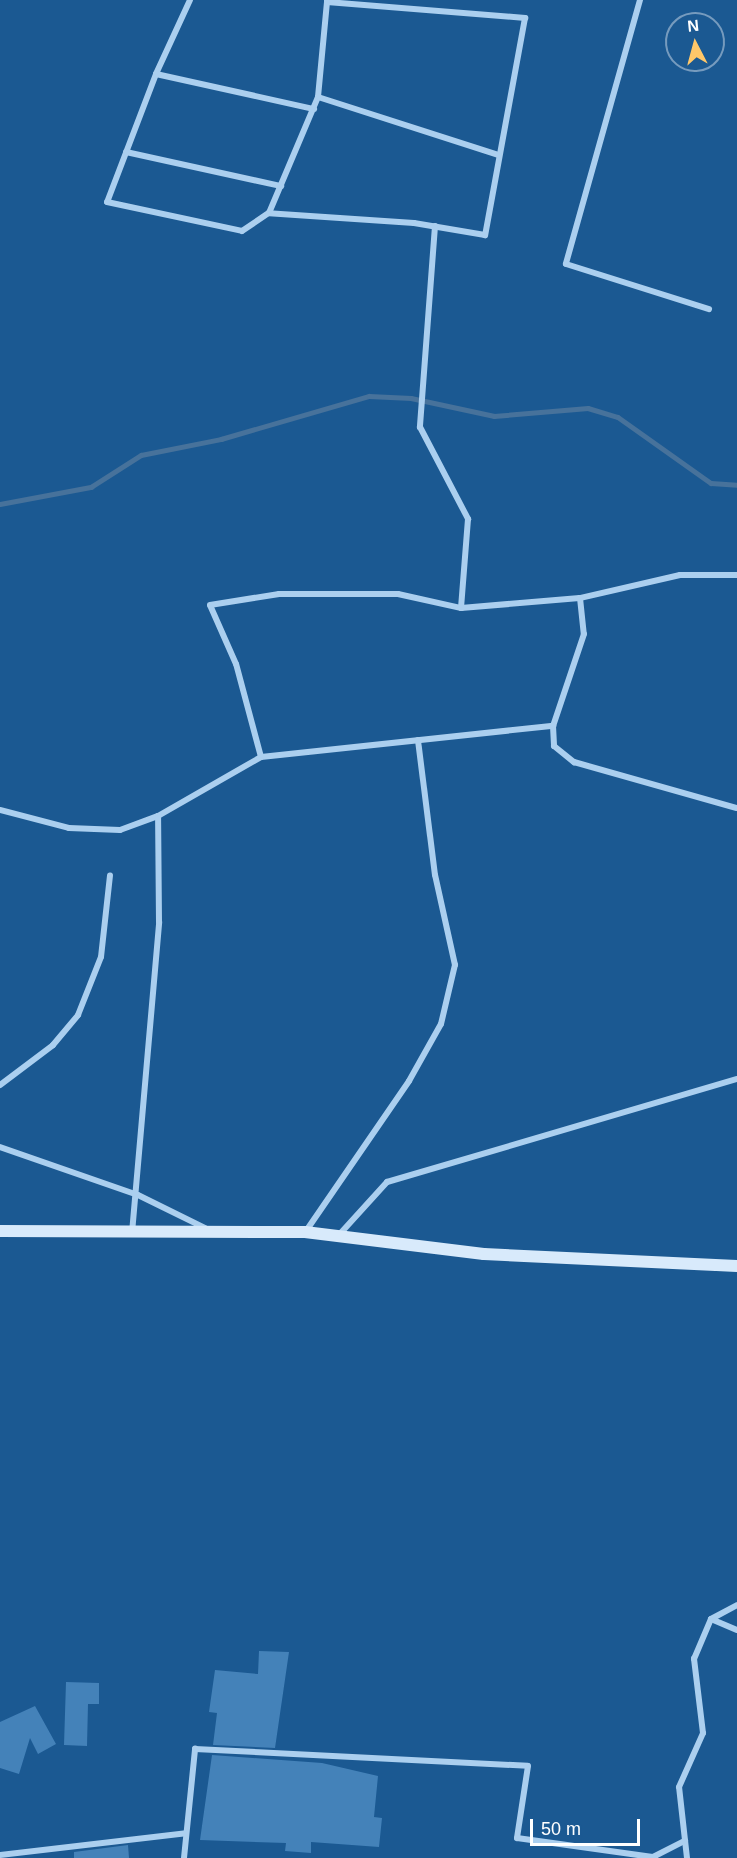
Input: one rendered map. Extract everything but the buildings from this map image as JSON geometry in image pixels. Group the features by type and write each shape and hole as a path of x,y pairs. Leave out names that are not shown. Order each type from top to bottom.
{"street":[{"path":"190,0 156,74 107,202 242,231 269,213 314,109 318,98 327,1 525,18 485,235 435,226 269,213"},
{"path":"640,0 566,264 709,309"},
{"path":"156,74 314,109"},
{"path":"318,98 500,155"},
{"path":"126,152 281,186"},
{"path":"435,226 420,427 468,519 461,608"},
{"path":"261,757 236,664 210,605 279,594 398,594 461,608 580,598 680,575 737,575"},
{"path":"580,598 584,634 554,726 554,746 574,762 737,808"},
{"path":"0,810 69,828 120,830 158,816 261,757 554,726"},
{"path":"305,1232 409,1081 441,1024 455,965 435,875 418,740"},
{"path":"132,1233 138,1195 159,922 158,816"},
{"path":"0,1085 53,1045 78,1015 101,957 110,874"},
{"path":"337,1237 387,1182 737,1079"},
{"path":"0,1147 138,1195 210,1230"},
{"path":"0,1232 132,1233 210,1230 305,1232 484,1254 737,1266"},
{"path":"687,1858 679,1787 704,1733 694,1659 711,1618 737,1605"},
{"path":"711,1618 737,1630"},
{"path":"183,1858 195,1749 528,1766 517,1838 653,1857 685,1841"},
{"path":"0,1855 186,1833"}],"waterway":[{"path":"0,504 91,487 141,455 221,439 369,396 411,398 494,416 588,408 618,417 711,483 737,485"}]}
